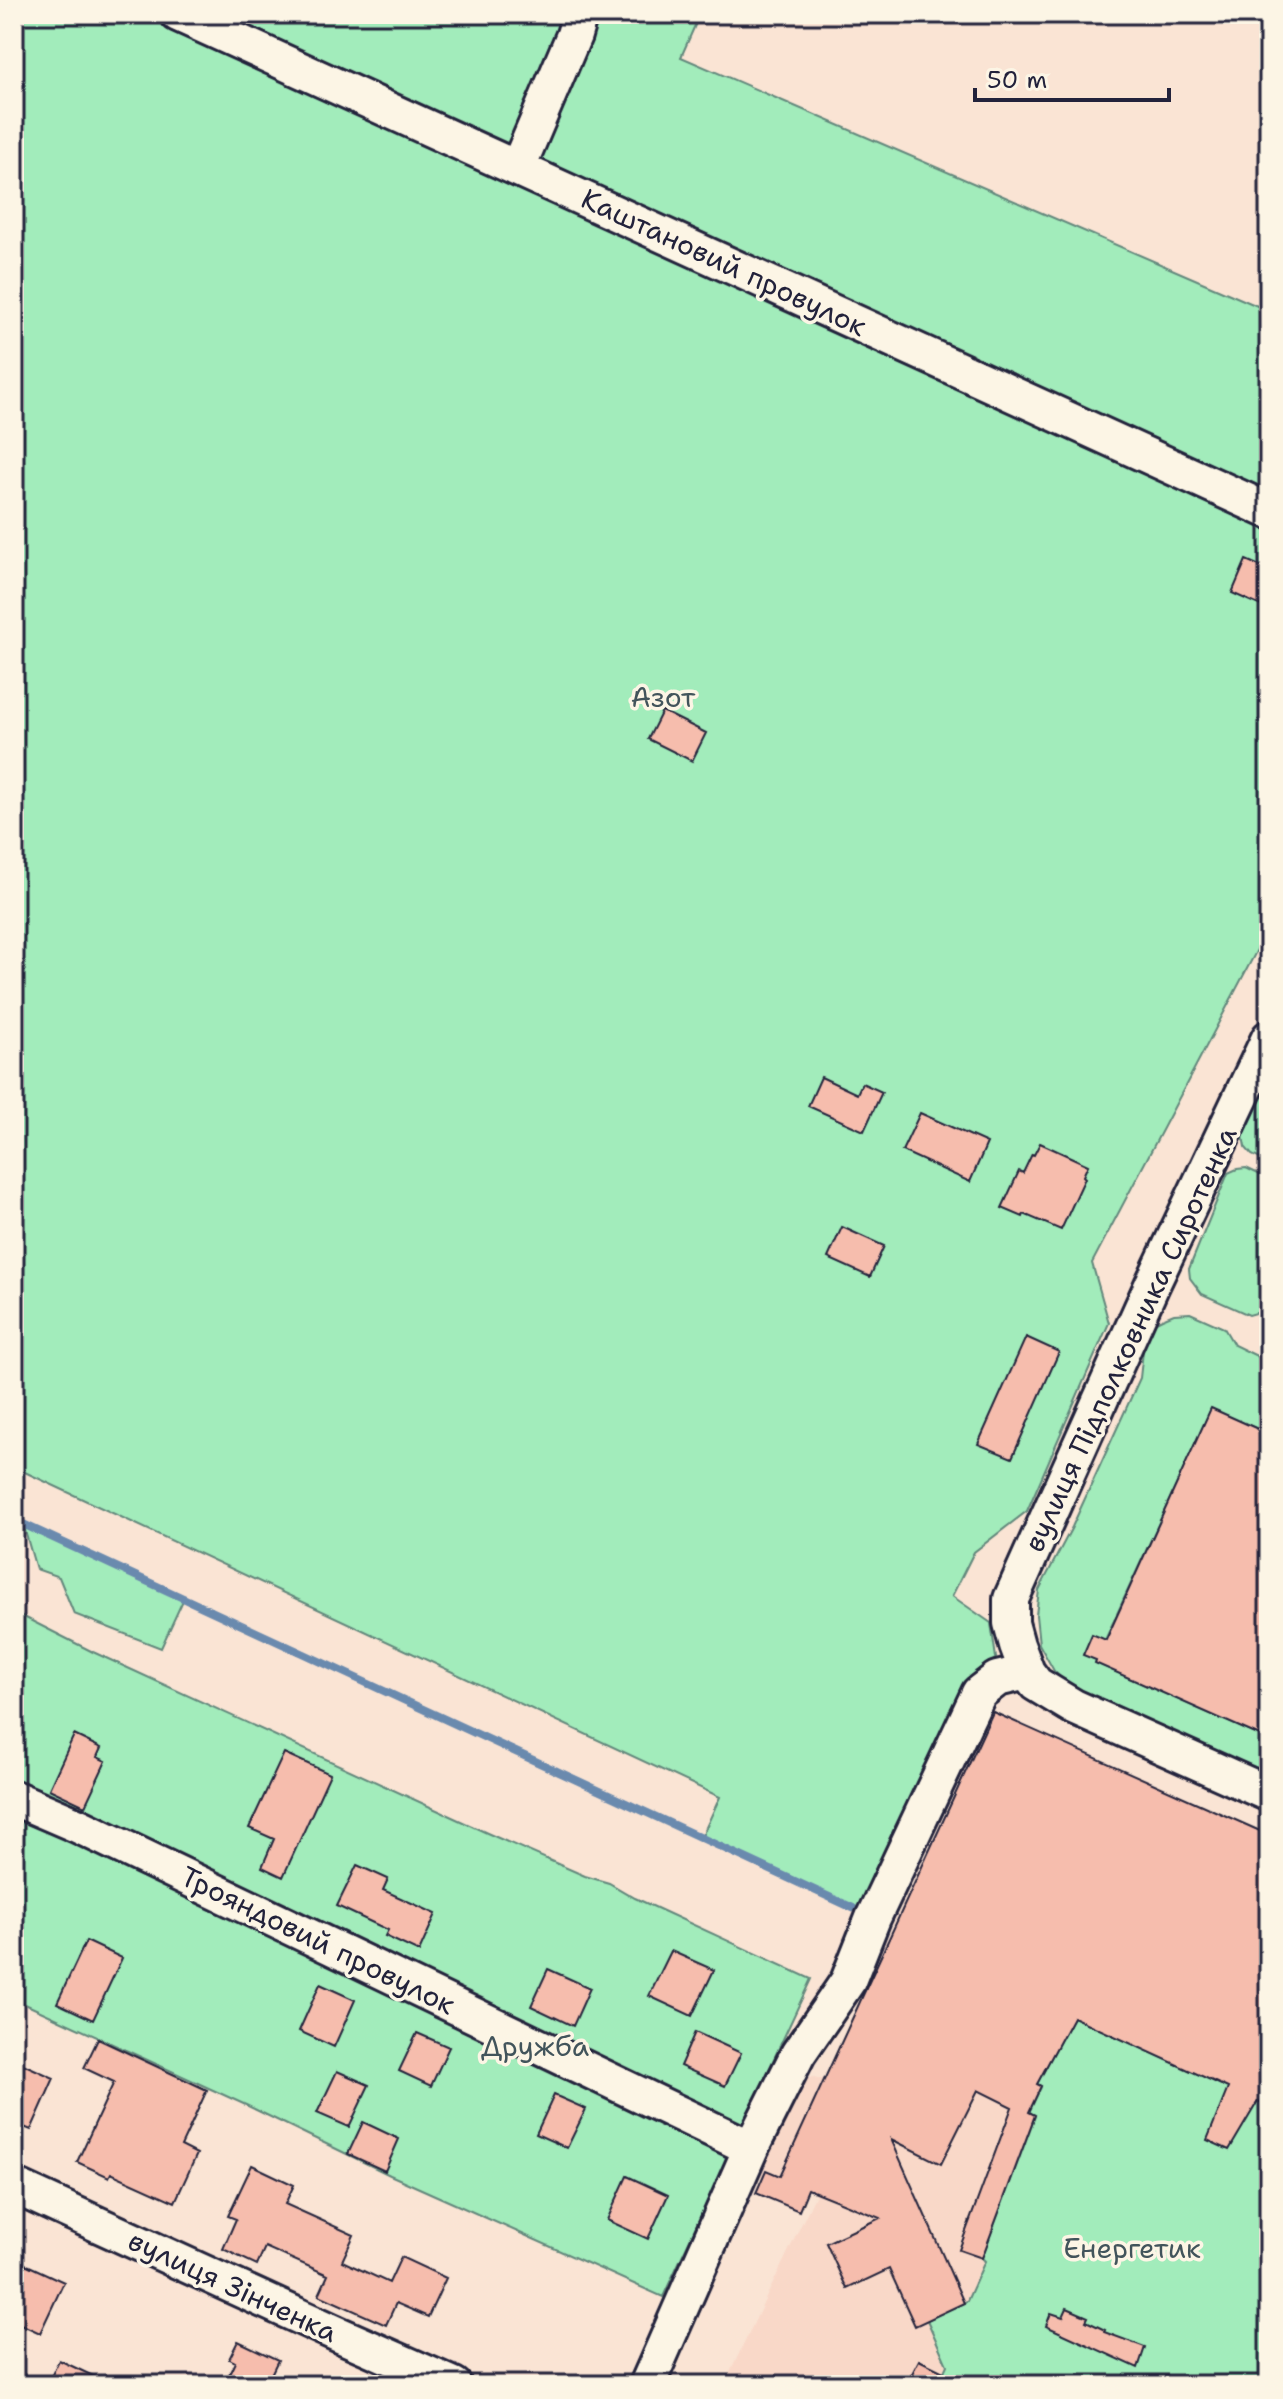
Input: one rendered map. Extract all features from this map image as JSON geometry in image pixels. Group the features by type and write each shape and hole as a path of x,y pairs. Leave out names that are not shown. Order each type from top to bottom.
{"street":[{"name":"Каштановий провулок","path":"178,14 1269,511"},
{"path":"518,167 580,14"},
{"name":"вулиця Підполковника Сиротенка","path":"1022,1658 1011,1623 1011,1599 1152,1285 1269,1038"},
{"path":"647,2385 751,2148 798,2054 848,1981 873,1918 979,1693 1022,1658 1036,1684 1074,1707 1269,1794"},
{"name":"Трояндовий провулок","path":"14,1798 79,1826 751,2148"},
{"name":"вулиця Зінченка","path":"14,2186 454,2385"}],"shaded area":[{"path":"993,1712 1269,1835 1269,2106 1073,2017 1041,2086 1035,2115 982,2257 985,2260 967,2302 927,2320 947,2365 938,2385 724,2385 816,2194 808,2189 799,2211 756,2193 763,2177 759,2175 772,2142 803,2080 814,2077 825,2080"}],"green space":[{"name":"Азот","path":"14,14 700,14 681,57 1269,311 1269,927 1092,1263 1109,1323 1027,1511 974,1552 952,1596 991,1623 996,1658 950,1710 873,1918 701,1838 720,1797 14,1467"},
{"path":"1269,1080 1269,1163 1252,1155 1245,1147 1243,1136"},
{"path":"1246,1168 1269,1179 1269,1305 1267,1310 1249,1315 1202,1294 1190,1278 1189,1269 1228,1173"},
{"path":"1190,1313 1224,1328 1234,1345 1269,1362 1269,1434 1211,1409 1105,1640 1084,1654 1096,1663 1269,1740 1269,1778 1074,1691 1054,1671 1039,1644 1036,1615 1039,1590 1072,1527 1140,1378 1145,1333 1150,1325 1162,1319"},
{"path":"23,1524 184,1598 161,1648 74,1614 59,1577 36,1569"},
{"name":"Дружба","path":"14,1612 93,1652 487,1833 585,1876 609,1883 811,1979 663,2297 390,2175 14,1999"},
{"name":"Енергетик","path":"1073,2017 1269,2106 1269,2385 938,2385 947,2365 927,2320 967,2301 985,2261 982,2258 1035,2116 1029,2112 1041,2087 1037,2084"}],"building":[{"path":"1246,560 1269,570 1269,588 1261,606 1232,593"},
{"path":"662,711 706,733 692,761 648,739"},
{"path":"821,1077 857,1094 862,1083 882,1092 864,1131 808,1106"},
{"path":"920,1113 987,1143 970,1182 902,1151"},
{"path":"1040,1143 1088,1165 1061,1230 1002,1208 1019,1171 1023,1173"},
{"path":"842,1227 884,1246 870,1277 828,1258"},
{"path":"1026,1337 1059,1352 1012,1458 978,1444"},
{"path":"1211,1408 1269,1434 1269,1740 1083,1655 1092,1634 1106,1640"},
{"path":"993,1712 1269,1835 1269,2106 1258,2101 1229,2150 1207,2140 1228,2088 1073,2017 1037,2084 1041,2086 1029,2112 1035,2115 982,2258 959,2250 1012,2107 978,2090 941,2164 891,2139 964,2303 915,2326 889,2269 847,2289 826,2243 880,2218 808,2189 799,2211 756,2193 766,2170 780,2176"},
{"path":"74,1735 101,1748 97,1757 106,1761 85,1806 49,1789"},
{"path":"284,1753 330,1774 283,1877 262,1867 274,1839 249,1828"},
{"path":"357,1865 388,1879 383,1890 436,1914 419,1952 385,1936 388,1930 337,1906"},
{"path":"86,1941 122,1958 93,2020 57,2003"},
{"path":"671,1951 714,1970 692,2016 649,1996"},
{"path":"548,1969 590,1988 573,2026 531,2006"},
{"path":"320,1984 355,2000 334,2047 299,2031"},
{"path":"695,2032 741,2053 725,2086 680,2066"},
{"path":"417,2033 449,2047 431,2086 399,2071"},
{"path":"98,2039 207,2090 181,2146 197,2154 175,2202 111,2173 109,2177 77,2162 114,2082 84,2068"},
{"path":"14,2060 54,2078 31,2130 14,2123"},
{"path":"337,2071 369,2085 349,2127 317,2113"},
{"path":"554,2095 586,2109 567,2148 536,2134"},
{"path":"363,2122 399,2139 385,2171 348,2154"},
{"path":"252,2165 294,2185 285,2204 354,2235 342,2261 389,2283 401,2257 446,2278 428,2317 396,2303 386,2325 319,2295 328,2275 265,2247 257,2265 223,2249 236,2219 228,2216"},
{"path":"627,2176 668,2195 648,2239 607,2220"},
{"path":"14,2259 64,2282 40,2333 14,2321"},
{"path":"1067,2308 1088,2317 1086,2321 1104,2332 1145,2347 1138,2368 1046,2326 1051,2313 1063,2317"},
{"path":"238,2341 278,2360 266,2385 224,2385 235,2362 229,2359"},
{"path":"59,2360 112,2385 47,2385"},
{"path":"919,2360 970,2385 906,2385"}],"waterway":[{"path":"23,1524 853,1908"}]}
